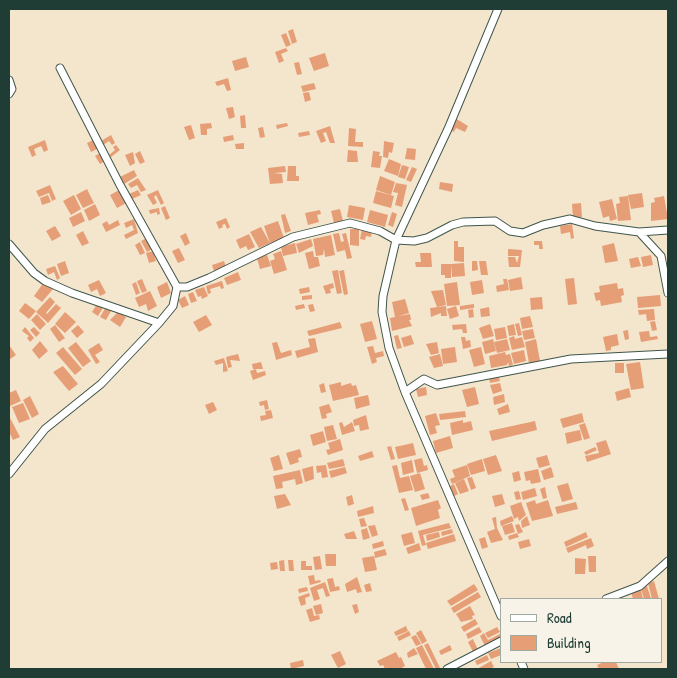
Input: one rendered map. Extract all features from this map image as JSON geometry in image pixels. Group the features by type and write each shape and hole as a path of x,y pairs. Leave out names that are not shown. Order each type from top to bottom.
{"street":[{"path":"498,9 448,129 396,240 383,296 382,312 389,348 405,392 500,614"},
{"path":"9,474 45,429 101,384 159,323 173,306 177,288 120,185 60,68"},
{"path":"9,80 12,89 9,94"},
{"path":"177,288 187,287 209,278 287,240 350,224 380,231 396,240 427,238 463,222 495,221 510,231 523,233 543,225 570,219 595,226 639,232 668,230"},
{"path":"639,232 660,256 668,293"},
{"path":"9,244 34,273 45,280 72,293 159,323"},
{"path":"405,392 424,379 437,385 571,359 668,354"},
{"path":"609,598 640,586 668,561"},
{"path":"447,669 500,642"}],"building":[{"path":"293,29 297,42 292,44 288,31"},
{"path":"286,33 291,45 286,47 281,35"},
{"path":"286,48 288,51 281,54 284,61 279,63 275,52"},
{"path":"325,53 329,66 314,71 309,58"},
{"path":"246,57 249,67 235,71 232,61"},
{"path":"299,62 302,74 297,75 294,63"},
{"path":"228,78 231,90 227,91 224,84 217,86 215,82"},
{"path":"314,83 316,89 303,92 301,86"},
{"path":"309,92 311,100 305,102 303,93"},
{"path":"233,107 235,117 229,119 226,108"},
{"path":"245,115 246,128 241,128 240,116"},
{"path":"455,118 468,126 465,132 456,128 454,132 449,129"},
{"path":"211,123 212,128 207,129 207,135 201,135 200,124"},
{"path":"287,123 288,126 277,129 276,125"},
{"path":"191,125 195,138 189,140 184,127"},
{"path":"330,126 335,143 330,143 326,132 323,133 326,141 321,143 316,131"},
{"path":"263,127 265,137 260,138 258,128"},
{"path":"349,128 356,129 355,142 363,142 363,147 348,146"},
{"path":"309,131 310,135 299,137 298,133"},
{"path":"111,135 115,143 112,145 109,141 103,145 101,141"},
{"path":"233,135 234,140 224,142 223,137"},
{"path":"95,139 99,148 91,152 87,143"},
{"path":"45,140 48,150 44,152 41,146 34,149 36,155 32,157 28,147"},
{"path":"384,141 394,143 392,153 389,152 388,158 383,157"},
{"path":"244,143 244,149 236,149 235,144"},
{"path":"116,145 120,150 111,157 109,155 115,150 113,147"},
{"path":"407,148 416,149 415,160 405,159"},
{"path":"348,150 357,151 358,162 347,162"},
{"path":"140,151 145,162 140,164 135,154"},
{"path":"373,151 380,152 379,156 382,156 380,168 371,167"},
{"path":"133,152 135,163 130,166 125,155"},
{"path":"100,153 105,161 100,164 95,156"},
{"path":"389,159 401,164 398,176 384,171"},
{"path":"402,165 409,167 405,179 398,177"},
{"path":"285,166 286,172 274,173 282,174 283,183 270,184 268,168"},
{"path":"288,166 296,166 296,176 299,176 299,181 287,181"},
{"path":"412,167 417,169 411,182 406,180"},
{"path":"134,170 137,176 124,184 120,177"},
{"path":"380,176 395,182 391,195 376,190"},
{"path":"138,178 146,190 141,192 137,185 131,188 128,184"},
{"path":"440,182 453,184 452,192 439,189"},
{"path":"396,183 407,185 402,207 395,205 398,193 393,192"},
{"path":"50,185 56,199 52,201 49,193 39,197 36,191"},
{"path":"87,189 94,203 83,208 76,195"},
{"path":"121,189 128,202 117,208 110,195"},
{"path":"138,190 141,195 132,199 129,194"},
{"path":"158,190 164,203 161,205 156,195 154,197 157,203 153,205 147,195"},
{"path":"376,191 394,196 391,208 373,203"},
{"path":"642,193 644,207 631,209 628,195"},
{"path":"48,195 51,202 42,205 40,198"},
{"path":"74,195 81,209 71,215 63,201"},
{"path":"628,196 631,220 618,221 616,204 620,203 619,197"},
{"path":"664,196 668,219 651,221 651,203 655,202 654,198"},
{"path":"612,199 617,219 610,221 609,216 603,218 599,202"},
{"path":"581,203 582,217 573,218 572,204"},
{"path":"95,204 100,215 89,221 84,210"},
{"path":"349,205 365,208 363,220 347,217"},
{"path":"165,206 170,218 166,220 161,208"},
{"path":"159,208 160,214 157,215 157,212 150,214 149,210"},
{"path":"340,209 343,221 334,223 331,211"},
{"path":"320,210 321,214 317,215 319,222 308,225 305,213"},
{"path":"370,210 388,215 385,227 367,222"},
{"path":"81,212 85,221 73,227 69,218"},
{"path":"392,212 397,214 393,227 388,225"},
{"path":"285,214 291,231 285,233 281,215"},
{"path":"226,218 230,227 227,229 225,224 219,229 216,222"},
{"path":"134,219 138,233 126,239 124,235 134,230 132,225 126,228 124,223"},
{"path":"118,220 120,225 106,232 102,224 107,221 109,225"},
{"path":"278,221 284,238 270,243 264,226"},
{"path":"572,224 574,238 571,239 570,232 561,234 560,226"},
{"path":"55,226 61,236 52,241 46,231"},
{"path":"261,227 270,243 259,248 250,232"},
{"path":"350,229 359,229 359,246 350,245"},
{"path":"362,229 372,231 371,237 366,236 365,240 360,239"},
{"path":"83,231 89,243 82,246 76,235"},
{"path":"186,233 190,243 185,246 180,236"},
{"path":"339,233 341,242 344,241 342,234 346,233 352,258 347,259 345,250 337,252 333,234"},
{"path":"249,234 255,247 248,250 246,246 240,249 236,240"},
{"path":"331,235 335,255 325,257 324,249 323,255 316,256 313,239"},
{"path":"147,238 152,249 147,252 141,241"},
{"path":"311,239 313,246 299,253 296,244"},
{"path":"454,241 458,241 458,247 464,247 464,262 454,261"},
{"path":"534,241 542,241 543,249 539,249 539,245 534,245"},
{"path":"140,242 145,253 140,255 135,245"},
{"path":"295,243 297,253 283,256 281,247"},
{"path":"614,243 618,261 605,263 602,246"},
{"path":"179,248 185,260 178,263 172,251"},
{"path":"508,249 522,250 520,267 509,267 508,257 515,257 517,263 519,256 508,256"},
{"path":"153,251 156,261 149,263 146,253"},
{"path":"281,251 287,270 274,274 270,261 275,259 273,254"},
{"path":"313,251 314,257 318,257 320,266 309,269 305,253"},
{"path":"420,253 431,253 432,267 416,267 415,262 421,262"},
{"path":"267,255 271,266 260,269 257,258"},
{"path":"651,255 653,265 643,267 641,257"},
{"path":"638,257 641,266 631,268 629,259"},
{"path":"65,261 69,273 61,276 57,264"},
{"path":"224,261 226,267 214,271 212,265"},
{"path":"472,261 477,261 478,270 472,271"},
{"path":"479,261 486,261 488,275 481,275"},
{"path":"464,263 465,276 452,277 451,264"},
{"path":"441,264 451,264 451,278 445,278 445,275 441,275"},
{"path":"55,266 60,278 57,280 54,272 48,275 46,269"},
{"path":"338,270 342,293 337,294 332,271"},
{"path":"344,270 348,294 344,295 339,271"},
{"path":"238,272 241,280 227,285 224,278"},
{"path":"521,277 523,289 510,291 508,280"},
{"path":"574,278 577,304 568,305 565,279"},
{"path":"142,279 147,291 142,293 137,281"},
{"path":"503,279 507,279 509,290 497,292 496,286 504,284"},
{"path":"99,280 106,293 100,296 97,289 91,292 88,285"},
{"path":"482,280 484,293 472,295 470,282"},
{"path":"222,281 224,288 221,289 220,286 210,289 211,293 208,294 206,286"},
{"path":"44,282 53,289 42,302 34,296"},
{"path":"136,282 140,293 136,295 132,284"},
{"path":"167,282 171,293 161,298 157,287"},
{"path":"457,282 460,305 447,306 444,284"},
{"path":"333,283 334,288 330,289 331,293 326,294 323,286"},
{"path":"617,283 618,289 623,288 622,302 601,306 600,300 596,301 594,293 600,292 599,286"},
{"path":"204,287 208,296 202,299 201,296 198,297 195,290"},
{"path":"309,287 310,292 300,294 299,289"},
{"path":"443,290 446,305 437,307 431,291"},
{"path":"150,291 157,306 148,311 146,304 139,307 135,298"},
{"path":"193,292 197,301 191,303 188,294"},
{"path":"312,295 312,299 302,300 302,296"},
{"path":"660,295 661,306 638,308 637,297"},
{"path":"185,296 189,305 182,308 178,300"},
{"path":"50,297 55,302 47,314 56,304 61,308 48,323 36,312"},
{"path":"542,297 543,309 531,310 530,298"},
{"path":"405,299 409,313 399,316 410,314 411,320 409,320 412,326 392,331 390,318 395,317 392,302"},
{"path":"25,303 36,311 29,319 19,311"},
{"path":"97,304 103,308 98,316 92,312"},
{"path":"304,304 305,308 296,310 295,306"},
{"path":"313,304 315,311 310,312 308,305"},
{"path":"474,304 474,308 460,310 460,306"},
{"path":"446,306 447,316 441,316 441,313 431,317 430,308"},
{"path":"456,306 459,316 450,319 447,309"},
{"path":"106,307 111,311 106,320 100,317"},
{"path":"489,307 490,316 481,317 480,309"},
{"path":"473,309 474,317 469,318 468,310"},
{"path":"654,309 655,320 647,321 646,314 639,315 638,310"},
{"path":"65,312 76,322 65,333 55,324"},
{"path":"118,312 126,317 120,327 110,320"},
{"path":"37,314 46,324 40,330 31,320"},
{"path":"206,315 212,325 199,332 193,322"},
{"path":"530,316 533,327 522,329 520,318"},
{"path":"372,321 377,339 365,342 360,324"},
{"path":"655,321 657,330 652,331 650,322"},
{"path":"340,322 342,328 309,336 307,331"},
{"path":"519,323 522,335 518,336 515,324"},
{"path":"466,324 467,333 463,333 462,329 453,330 452,325"},
{"path":"490,324 494,336 483,339 479,328"},
{"path":"514,324 516,335 509,336 507,326"},
{"path":"55,325 65,338 59,342 50,329"},
{"path":"78,325 84,332 77,338 71,331"},
{"path":"25,327 34,338 30,342 27,338 29,336 22,331"},
{"path":"34,327 40,333 36,337 30,330"},
{"path":"505,327 507,338 496,340 494,329"},
{"path":"533,329 535,338 524,340 522,331"},
{"path":"628,330 629,339 625,340 623,331"},
{"path":"649,331 650,337 657,336 658,339 641,342 639,332"},
{"path":"617,334 619,345 611,347 611,350 606,351 603,337"},
{"path":"398,335 402,348 397,349 394,336"},
{"path":"411,335 414,344 404,347 401,338"},
{"path":"514,336 515,339 522,337 525,347 512,350 509,338"},
{"path":"461,337 465,337 466,341 470,340 471,347 463,349"},
{"path":"315,338 318,352 297,358 295,351 310,347 308,339"},
{"path":"493,339 496,351 485,354 482,342"},
{"path":"507,339 510,350 497,353 494,342"},
{"path":"536,339 540,361 529,363 525,342"},
{"path":"40,341 48,351 39,359 32,350"},
{"path":"76,342 91,361 83,367 68,348"},
{"path":"277,342 281,353 291,350 292,355 276,360 272,343"},
{"path":"437,342 439,353 431,355 426,344"},
{"path":"99,343 103,350 95,355 100,362 96,364 88,350"},
{"path":"9,345 16,355 10,359 9,357"},
{"path":"373,346 375,353 383,351 384,356 376,358 377,362 372,364 367,347"},
{"path":"63,347 82,369 75,375 56,353"},
{"path":"455,347 457,362 443,364 441,349"},
{"path":"481,347 485,364 474,367 469,350"},
{"path":"524,350 526,361 514,364 511,353"},
{"path":"505,352 506,355 510,354 513,365 509,366 508,362 507,365 491,368 489,356"},
{"path":"238,354 240,361 230,360 232,367 228,368 226,357"},
{"path":"440,354 443,366 434,368 429,357"},
{"path":"224,358 228,371 223,372 223,363 216,365 214,361"},
{"path":"261,362 263,369 253,369 252,364"},
{"path":"640,362 644,388 631,390 626,364"},
{"path":"615,363 624,363 624,373 615,373"},
{"path":"63,366 78,384 69,391 53,372"},
{"path":"256,369 257,373 265,371 266,375 253,380 250,371"},
{"path":"498,375 500,381 490,383 489,378"},
{"path":"341,382 341,386 351,383 352,386 356,385 359,395 333,401 329,385"},
{"path":"324,383 326,392 321,393 319,385"},
{"path":"500,383 502,391 493,394 490,385"},
{"path":"426,387 427,395 418,397 416,389"},
{"path":"475,387 479,404 467,407 462,390"},
{"path":"629,388 631,397 617,401 615,392"},
{"path":"16,390 21,401 10,406 9,393"},
{"path":"504,394 505,402 494,405 493,397"},
{"path":"368,395 370,405 356,409 354,398"},
{"path":"30,396 39,414 32,418 23,400"},
{"path":"267,400 269,409 265,410 264,405 260,406 259,402"},
{"path":"213,402 217,410 209,414 205,405"},
{"path":"23,403 30,419 19,423 12,407"},
{"path":"329,404 332,412 326,414 327,418 322,419 319,407"},
{"path":"508,404 510,412 499,415 497,409"},
{"path":"271,410 273,418 261,421 260,416 266,415 265,411"},
{"path":"465,411 466,417 440,420 439,414"},
{"path":"436,413 440,425 435,426 437,433 430,435 425,416"},
{"path":"582,413 584,422 563,428 560,419"},
{"path":"366,415 369,429 360,431 359,425 354,426 353,420"},
{"path":"9,416 20,437 13,440 9,432"},
{"path":"463,420 463,423 471,421 473,430 452,435 450,423"},
{"path":"535,421 537,430 492,441 489,431"},
{"path":"342,422 344,427 352,422 355,431 342,435 339,423"},
{"path":"585,423 590,438 584,440 579,425"},
{"path":"333,425 337,439 327,441 324,427"},
{"path":"580,430 582,440 567,444 565,433"},
{"path":"323,431 326,442 313,446 310,435"},
{"path":"450,436 453,448 436,453 433,441"},
{"path":"340,439 343,450 328,455 326,450 330,449 328,443"},
{"path":"606,440 611,454 587,462 585,456 599,453 596,443"},
{"path":"413,443 416,455 398,459 395,447"},
{"path":"391,446 395,459 391,460 387,447"},
{"path":"595,447 597,450 586,455 584,452"},
{"path":"300,449 302,457 298,458 299,462 290,465 286,453"},
{"path":"372,451 374,457 360,461 358,456"},
{"path":"279,455 283,469 274,471 270,458"},
{"path":"496,455 502,471 488,475 483,459"},
{"path":"547,455 550,465 539,468 536,458"},
{"path":"422,458 424,466 427,465 428,470 417,473 414,460"},
{"path":"343,459 345,466 329,469 327,463"},
{"path":"482,459 485,471 471,475 467,464"},
{"path":"412,460 414,472 403,475 401,463"},
{"path":"326,465 328,477 322,478 321,472 317,473 316,466"},
{"path":"397,465 400,478 409,476 413,490 399,493 392,466"},
{"path":"467,465 470,476 452,484 450,479 455,477 452,470"},
{"path":"313,466 314,479 305,482 302,469"},
{"path":"345,467 347,473 331,478 329,471"},
{"path":"551,467 554,477 544,480 541,471"},
{"path":"538,469 541,482 531,484 530,480 526,481 524,472"},
{"path":"300,470 303,483 296,485 295,479 282,482 283,488 276,489 273,476"},
{"path":"519,471 521,480 514,482 512,473"},
{"path":"420,473 425,489 415,492 410,476"},
{"path":"472,477 476,488 471,490 467,478"},
{"path":"464,479 469,491 460,494 455,483"},
{"path":"568,483 573,499 562,502 557,486"},
{"path":"454,484 458,494 454,496 450,486"},
{"path":"545,487 547,498 543,499 540,489"},
{"path":"535,488 537,496 523,500 521,492"},
{"path":"519,491 521,499 516,500 514,492"},
{"path":"428,493 430,498 422,500 420,495"},
{"path":"285,494 291,505 277,509 274,496"},
{"path":"502,494 505,504 495,507 492,496"},
{"path":"352,495 354,504 348,506 346,497"},
{"path":"405,498 409,510 405,511 401,499"},
{"path":"438,500 441,508 438,510 440,518 416,526 411,508"},
{"path":"535,500 536,504 548,500 553,516 532,521 526,503"},
{"path":"521,502 526,515 519,521 518,517 514,519 510,506"},
{"path":"576,502 578,509 557,514 555,507"},
{"path":"373,506 374,513 358,517 357,511"},
{"path":"512,516 514,521 501,526 500,521"},
{"path":"527,516 530,525 522,528 521,521"},
{"path":"496,517 497,528 503,540 491,543 487,532 495,529 492,518"},
{"path":"364,518 367,526 361,527 359,519"},
{"path":"449,523 451,528 423,535 426,545 422,546 418,531"},
{"path":"512,523 515,532 505,535 502,526"},
{"path":"519,524 523,532 518,534 515,525"},
{"path":"375,525 378,535 372,537 368,526"},
{"path":"367,528 370,538 363,540 361,530"},
{"path":"452,529 453,533 442,536 441,532"},
{"path":"354,531 357,539 346,539 344,534"},
{"path":"412,532 415,543 404,546 401,535"},
{"path":"439,532 440,537 427,541 426,535"},
{"path":"586,532 588,537 566,547 564,542"},
{"path":"517,533 519,537 509,540 508,536"},
{"path":"454,534 456,541 428,549 426,543"},
{"path":"485,537 488,547 482,549 479,539"},
{"path":"591,538 594,546 587,549 586,545 568,553 566,548"},
{"path":"529,539 531,546 520,549 518,542"},
{"path":"383,541 384,546 373,549 372,544"},
{"path":"419,543 421,550 408,554 406,548"},
{"path":"385,549 387,555 375,558 374,552"},
{"path":"325,554 336,554 336,566 326,566"},
{"path":"320,556 322,569 315,570 313,557"},
{"path":"374,556 377,570 365,572 362,558"},
{"path":"588,556 596,556 596,572 589,572"},
{"path":"575,558 586,559 585,574 575,574"},
{"path":"284,560 285,571 280,571 279,561"},
{"path":"288,560 293,560 294,571 289,571"},
{"path":"301,561 306,561 306,566 312,566 312,570 301,570"},
{"path":"277,562 278,569 271,570 270,563"},
{"path":"314,575 315,581 320,580 321,582 310,585 308,576"},
{"path":"357,577 362,592 357,593 356,589 347,592 345,584"},
{"path":"333,578 335,587 339,586 340,590 330,592 327,579"},
{"path":"654,581 659,598 652,598 648,583"},
{"path":"325,582 330,596 326,597 323,588 317,590 320,599 314,601 310,588"},
{"path":"370,583 372,591 366,592 364,585"},
{"path":"474,584 478,590 451,606 447,601"},
{"path":"647,586 651,598 644,598 641,588"},
{"path":"307,587 308,591 299,593 298,589"},
{"path":"641,590 643,598 633,598 631,592"},
{"path":"478,592 481,597 454,613 451,608"},
{"path":"309,593 310,596 305,598 306,604 301,606 298,597"},
{"path":"321,604 323,613 316,615 313,606"},
{"path":"357,604 359,612 355,614 352,605"},
{"path":"470,606 475,615 472,616 473,619 461,622 456,614"},
{"path":"312,608 314,616 319,615 320,619 310,622 306,610"},
{"path":"475,619 478,624 464,632 461,627"},
{"path":"406,626 408,631 396,636 394,632"},
{"path":"479,627 482,632 468,639 466,634"},
{"path":"497,627 500,632 488,638 485,633"},
{"path":"421,630 427,641 422,644 416,633"},
{"path":"409,631 411,635 399,641 397,637"},
{"path":"484,633 488,640 500,634 500,638 485,646 480,636"},
{"path":"416,635 421,644 416,646 411,637"},
{"path":"473,639 478,650 473,652 468,642"},
{"path":"428,643 440,668 438,669 436,669 424,645"},
{"path":"422,645 434,669 426,669 416,648"},
{"path":"450,645 452,650 441,655 439,651"},
{"path":"414,648 418,654 408,658 407,653"},
{"path":"500,648 500,655 491,659 488,653"},
{"path":"340,651 346,664 338,668 331,655"},
{"path":"396,652 399,658 401,657 405,666 400,669 385,669 383,665 380,666 377,661"},
{"path":"487,655 489,660 477,665 475,661"},
{"path":"303,660 304,666 291,669 290,663"},
{"path":"491,661 494,667 477,669"},
{"path":"602,663 616,663 619,669 599,669 597,665"}]}
